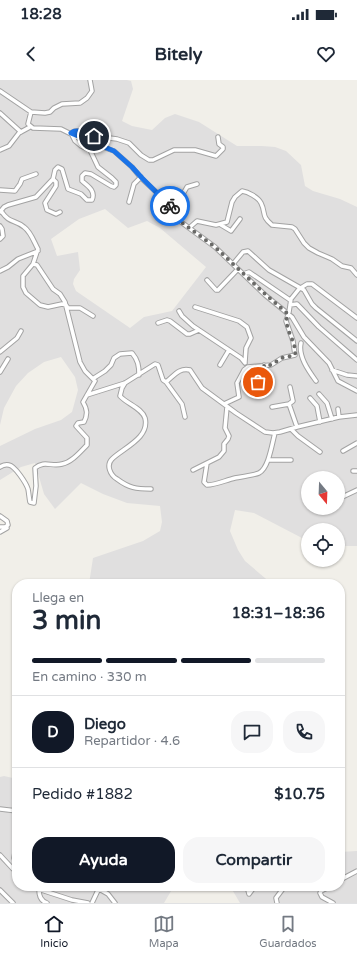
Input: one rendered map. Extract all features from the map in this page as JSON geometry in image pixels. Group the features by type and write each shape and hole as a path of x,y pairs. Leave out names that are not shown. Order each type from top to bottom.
{"street":[{"path":"0,91 31,112 45,113 50,112 62,104 72,104 83,101 92,91 90,80"},
{"path":"30,127 28,124 31,112"},
{"path":"0,113 21,132"},
{"path":"0,150 9,146 21,132 30,127 61,129 114,151 132,167 172,208 181,222 215,247 266,295 292,317 304,337 326,359 338,381 357,391"},
{"path":"71,133 74,131 79,131 94,136 117,139 129,143 141,155 149,160 153,160 174,150 201,151 216,156 223,147 219,144 218,137"},
{"path":"71,133 75,141 81,146 90,150 98,167 112,178 116,182 116,185 114,187 111,186 91,174 85,173 82,176 82,180 91,189 93,194 92,200 89,201 81,194 68,189 62,169 58,168 55,170 52,179 36,197 8,205 1,211 8,220 27,229 34,239 38,251 33,264 23,276 23,287 26,294 40,305 66,305 68,308 80,308 93,316"},
{"path":"0,190 15,191 22,179 36,174"},
{"path":"129,202 134,184 141,177"},
{"path":"52,179 56,182 56,186 45,204 47,210 56,214 60,212"},
{"path":"172,208 179,201 187,187 198,184"},
{"path":"189,228 197,221 216,225 227,222 235,197 242,191 248,192 260,201 264,216 272,225 292,227 296,229 304,243 309,248 332,259 342,266 351,268 357,275"},
{"path":"220,224 231,231 240,219"},
{"path":"0,226 3,231 3,236 0,239"},
{"path":"0,270 8,267 18,259 38,251"},
{"path":"233,264 243,252 248,251 269,270 302,288 316,308 357,340"},
{"path":"0,467 5,464 14,467 25,483 30,502 34,503 36,486 35,468 39,464 45,463 60,465 67,462 87,445 87,438 76,426 78,423 84,422 87,416 87,410 83,402 95,384 94,378 85,371 80,362 66,305 60,294 52,289 38,265 33,264"},
{"path":"207,280 216,290 218,290 238,269"},
{"path":"243,274 249,272 290,300"},
{"path":"224,404 239,396 237,383 247,367 271,365 282,358 295,355 294,341 286,321 290,300 307,284 312,284 357,318"},
{"path":"290,305 297,304 357,360"},
{"path":"195,307 239,321 247,327 252,338 246,348 245,362"},
{"path":"179,311 188,322 241,358 247,367"},
{"path":"158,323 167,320 170,321 187,334 199,330"},
{"path":"0,352 17,338 21,331"},
{"path":"301,343 300,349 303,360 316,381"},
{"path":"220,364 229,350"},
{"path":"94,378 105,371 111,365 114,358 120,354 132,353 137,359 139,365 139,375"},
{"path":"0,372 8,359"},
{"path":"87,395 125,383 155,364 160,368 163,380 182,404 185,417"},
{"path":"258,382 265,377 264,365"},
{"path":"166,382 180,370 190,370 202,388 227,407 265,432 275,433 339,417 357,415"},
{"path":"332,370 347,375 357,376"},
{"path":"125,383 120,396 123,400 142,413 145,418 145,428 132,445 112,459 109,465 110,472 113,477 128,487 151,489"},
{"path":"272,407 289,404 294,401 290,387"},
{"path":"319,394 327,403 332,419"},
{"path":"310,398 317,406 320,422"},
{"path":"289,404 297,427"},
{"path":"194,470 222,454 224,444 228,439 225,425 227,407"},
{"path":"338,409 339,417"},
{"path":"291,429 320,452"},
{"path":"207,463 204,482 207,485 245,475 258,474 262,471 268,460 275,433"},
{"path":"343,451 357,443"},
{"path":"268,460 291,460"},
{"path":"345,496 357,490"},
{"path":"0,516 7,521 8,525"},
{"path":"0,527 5,527 8,525"},
{"path":"0,532 5,530 8,525"},
{"path":"0,809 12,810"},
{"path":"0,855 12,867"},
{"path":"345,877 357,871"},
{"path":"0,890 13,903"},
{"path":"39,891 39,895 47,903"},
{"path":"42,891 88,903"},
{"path":"92,903 98,891"},
{"path":"105,891 115,903"},
{"path":"277,903 276,898 281,891"},
{"path":"320,891 322,897 333,903"}],"shaded area":[{"path":"0,80 131,81 133,89 122,121 132,126 152,130 165,118 175,114 199,122 237,146 275,147 286,151 301,165 305,186 313,191 340,199 357,207 357,546 345,546 345,523 301,523 301,537 254,513 235,510 230,531 238,550 245,561 266,579 90,579 93,558 143,541 160,531 162,522 160,506 127,503 103,494 81,483 55,509 44,494 35,463 21,467 0,480 0,446 35,429 61,420 72,412 78,390 75,377 61,357 44,362 28,373 16,386 4,408 0,425","holes":["105,209 128,228 147,221 160,228 206,267 172,311 144,317 130,328 76,291 73,284 74,279 80,270 78,252 57,256 51,239 79,219"]},
{"path":"4,776 12,778 12,891 171,891 164,903 0,903 0,777"},
{"path":"357,851 357,903 240,903 233,891 345,891 345,852"}],"way so far":[{"path":"170,206 181,222 215,247 288,314 286,321 288,330 294,341 296,353 293,356 282,358 271,365 264,365 265,377 258,382"}],"route":[{"path":"94,136 79,131 74,131 71,133 81,139 96,143 114,151 170,206"}]}
